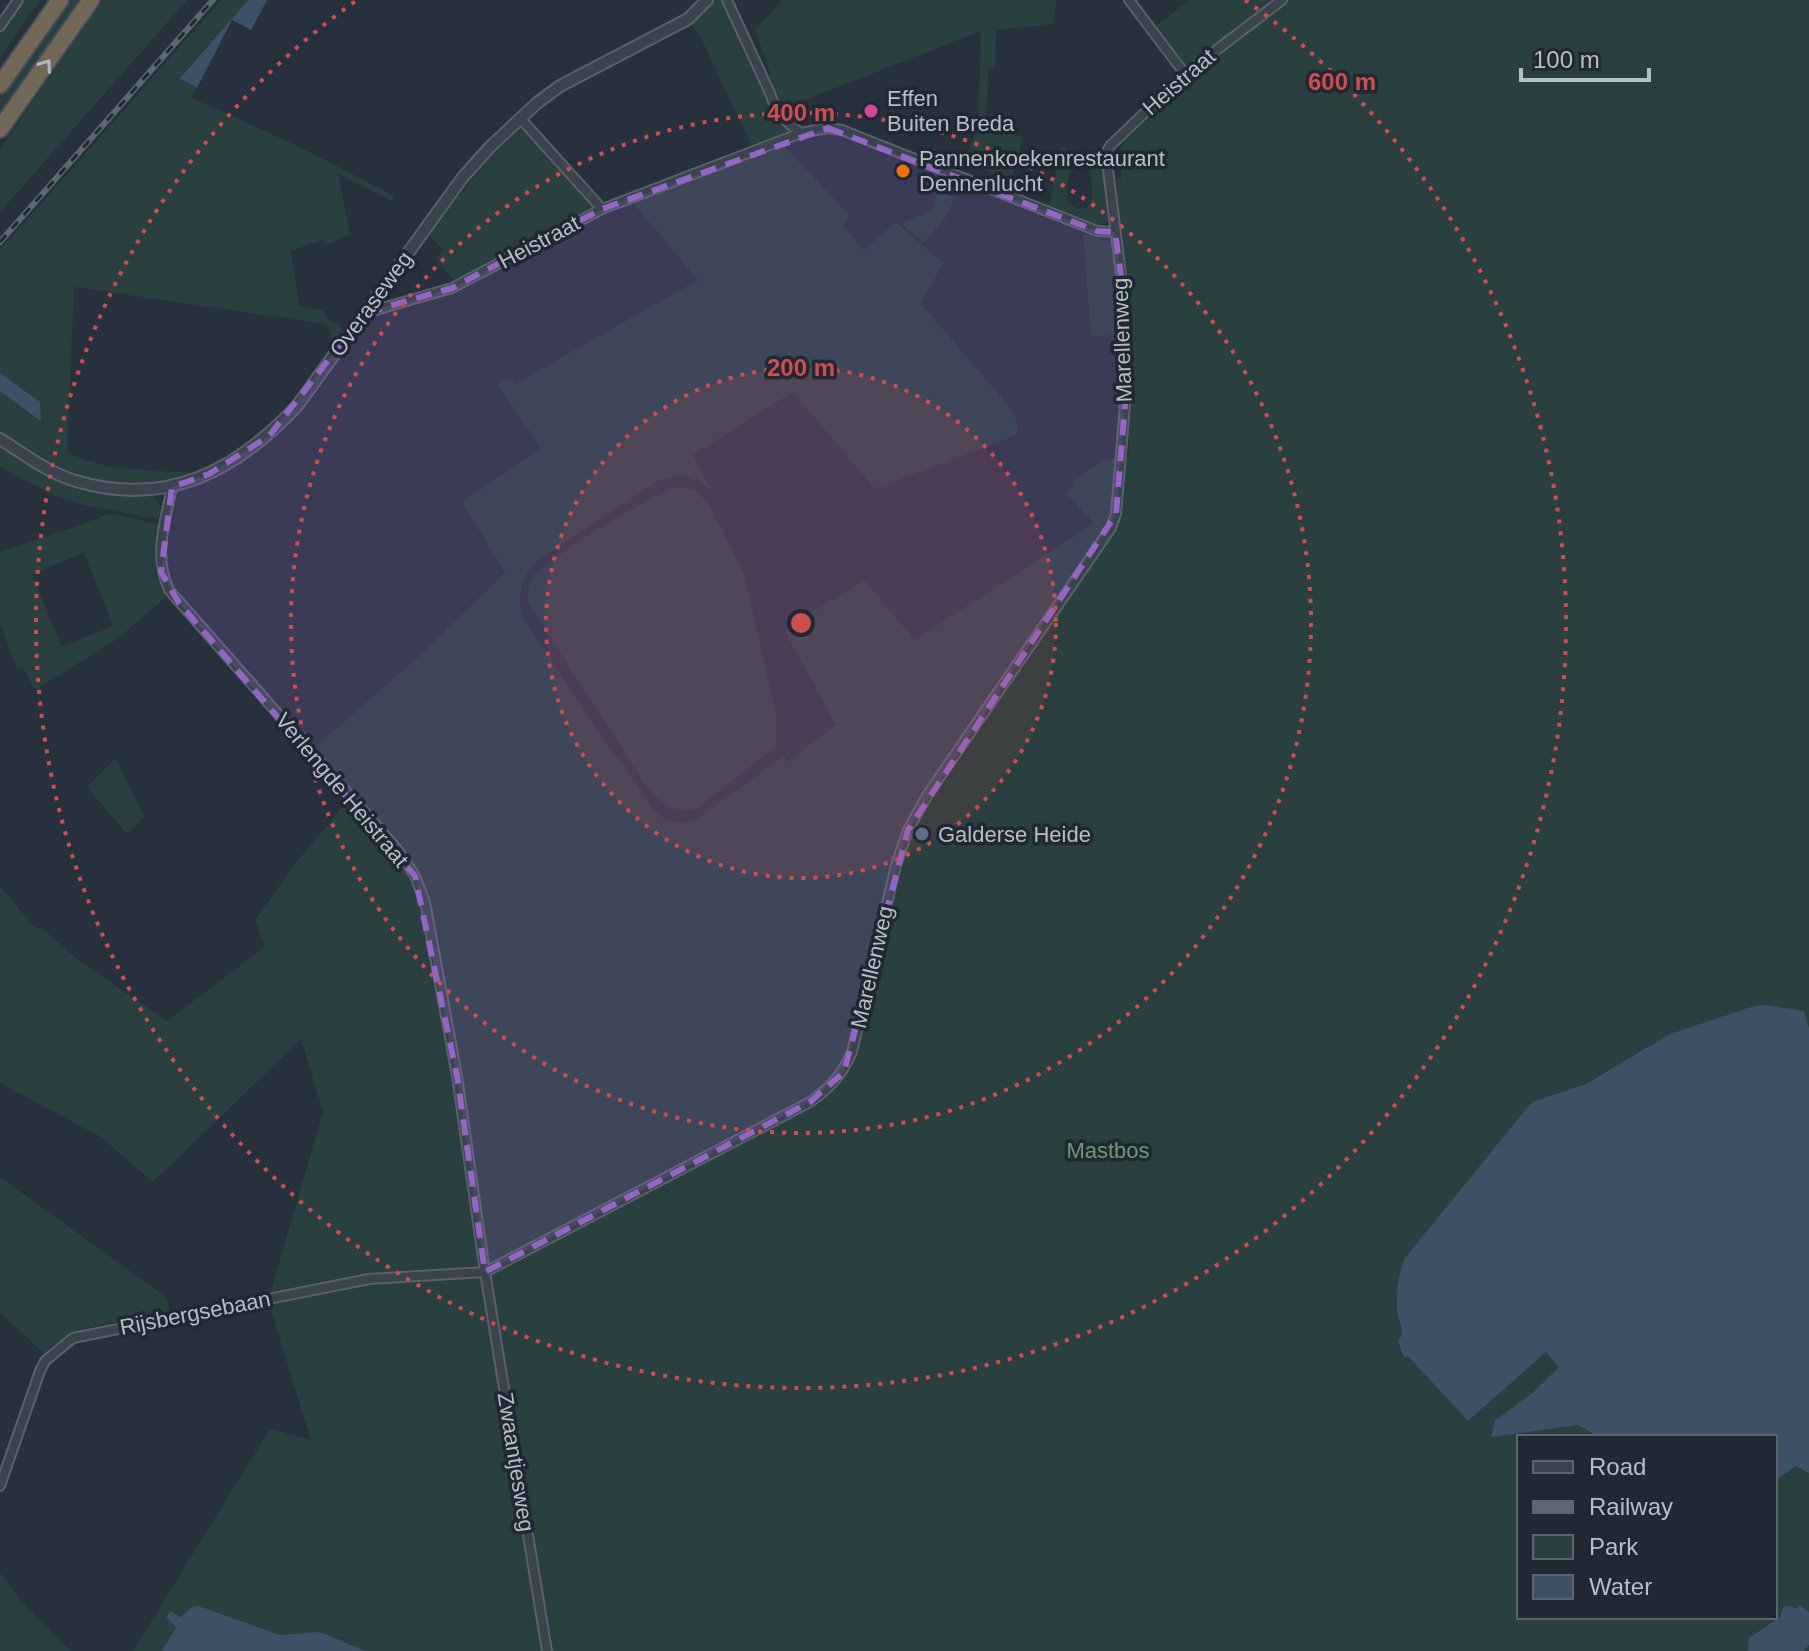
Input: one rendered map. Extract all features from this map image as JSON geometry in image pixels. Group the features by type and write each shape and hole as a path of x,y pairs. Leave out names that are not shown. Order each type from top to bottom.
{"highway":[{"path":"0,85 60,0"},
{"path":"0,129 91,0"}],"street":[{"path":"0,26 18,0"},
{"name":"Overaseweg","path":"0,439 40,464 76,481 112,488 172,487 209,474 244,455 269,436 297,406 463,177 520,118 560,86 688,19 707,0"},
{"path":"727,0 775,108 788,124 801,133"},
{"path":"1129,0 1185,74"},
{"name":"Heistraat","path":"365,313 452,288 602,209 801,133 828,128 842,130 1097,231 1115,232 1106,153 1110,146 1185,74 1282,0"},
{"path":"520,118 602,209"},
{"name":"Marellenweg","path":"485,1272 810,1102 844,1072 852,1052 896,865 908,830 928,794 1111,528 1116,514 1125,405 1123,291 1115,232"},
{"name":"Verlengde Heistraat","path":"172,487 159,555 161,572 169,590 397,849 415,876 425,902 457,1076 485,1272"},
{"name":"Rijsbergsebaan","path":"0,1486 40,1371 45,1361 73,1338 369,1279 485,1272"},
{"name":"Zwaantjesweg","path":"485,1272 547,1651"}],"highlighted area":[{"path":"828,128 1097,231 1115,232 1123,291 1125,405 1116,514 908,830 844,1072 810,1102 485,1272 457,1076 415,876 179,603 161,572 172,487 209,474 269,436 365,313 452,288 602,209"}],"green space":[{"path":"23,0 40,0 0,57 0,34"},
{"path":"69,0 83,0 0,115 0,97"},
{"path":"103,0 187,0 0,212 0,149"},
{"path":"221,0 248,0 180,77 197,88 192,98 300,147 394,196 392,201 338,174 350,234 326,245 322,240 291,251 299,306 322,310 329,320 339,324 342,331 335,345 328,348 331,333 326,324 74,287 67,452 116,467 201,472 152,486 91,479 35,454 0,432 0,250"},
{"path":"713,0 722,0 778,118 797,133 752,147 690,21"},
{"path":"783,0 1057,1 1053,24 996,30 995,67 989,68 986,118 978,117 981,31 782,109 755,29"},
{"name":"Mastbos","path":"1189,0 1809,0 1809,1651 365,1651 317,1632 280,1635 199,1606 180,1617 170,1611 176,1627 162,1651 133,1651 270,1429 311,1440 268,1301 323,1112 301,1039 153,1182 101,1137 0,1083 0,886 33,926 44,930 78,960 167,1021 265,947 255,920 295,864 344,805 342,786 314,748 414,661 505,573 462,502 541,448 497,383 511,378 515,384 698,280 633,203 784,146 850,216 843,226 864,250 896,222 943,263 921,304 1014,412 1017,435 875,489 793,392 693,455 712,492 687,477 658,481 537,561 524,579 520,598 521,614 610,750 647,802 664,818 676,822 694,821 784,756 787,762 836,725 784,630 864,580 915,640 1094,523 1066,493 1074,486 1072,483 1102,460 1126,457 1129,452 1116,177 1121,179 1121,162 1115,158 1126,139 1194,75 1151,30"},
{"path":"978,126 1023,137 1011,181 964,161"},
{"path":"521,128 594,208 455,281 435,259 443,251 428,233 490,158"},
{"path":"1062,147 1071,152 1067,196 1068,202 1077,209 1087,208 1092,195 1091,150 1104,154 1108,221 1098,226 1049,208"},
{"path":"938,192 955,198 945,218 923,243 902,224 933,209"},
{"path":"1083,234 1114,243 1120,334 1094,337 1091,334"},
{"path":"0,447 72,486 106,494 154,496 161,507 159,519 88,506 55,496 0,467"},
{"path":"679,487 695,490 708,503 744,573 777,719 773,749 695,810 687,811 668,806 647,787 529,604 528,595 531,580 556,557 624,514"},
{"path":"106,513 159,524 155,571 165,598 117,639 35,690 23,667 17,670 0,623 0,552 100,518","holes":["84,552 113,626 62,647 32,575"]},
{"path":"116,758 144,817 127,834 87,787"},
{"path":"0,1177 167,1298 170,1313 87,1329 71,1335 44,1353 0,1313"},
{"path":"0,1573 22,1602 70,1651 0,1651"}],"water":[{"path":"248,0 267,0 251,30 232,20 197,88 180,78"},
{"path":"0,373 40,402 41,421 0,391"},
{"path":"1765,1005 1804,1011 1809,1028 1809,1473 1796,1466 1777,1478 1777,1435 1596,1435 1578,1425 1491,1437 1495,1420 1530,1395 1559,1367 1546,1352 1468,1421 1408,1356 1404,1358 1398,1341 1402,1330 1397,1291 1405,1258 1532,1102 1586,1084 1670,1034"},
{"path":"1800,1605 1809,1612 1809,1645 1803,1651 1748,1651 1749,1638 1780,1617 1784,1606 1797,1608"},
{"path":"199,1606 280,1635 317,1632 365,1651 162,1651 176,1627 166,1617 170,1611 180,1617"}],"railway":[{"path":"0,242 213,0"}],"place":[{"name":"Effen Buiten Breda","path":"871,111"},
{"name":"Pannenkoekenrestaurant Dennenlucht","path":"903,171"},
{"name":"Galderse Heide","path":"922,834"}]}
